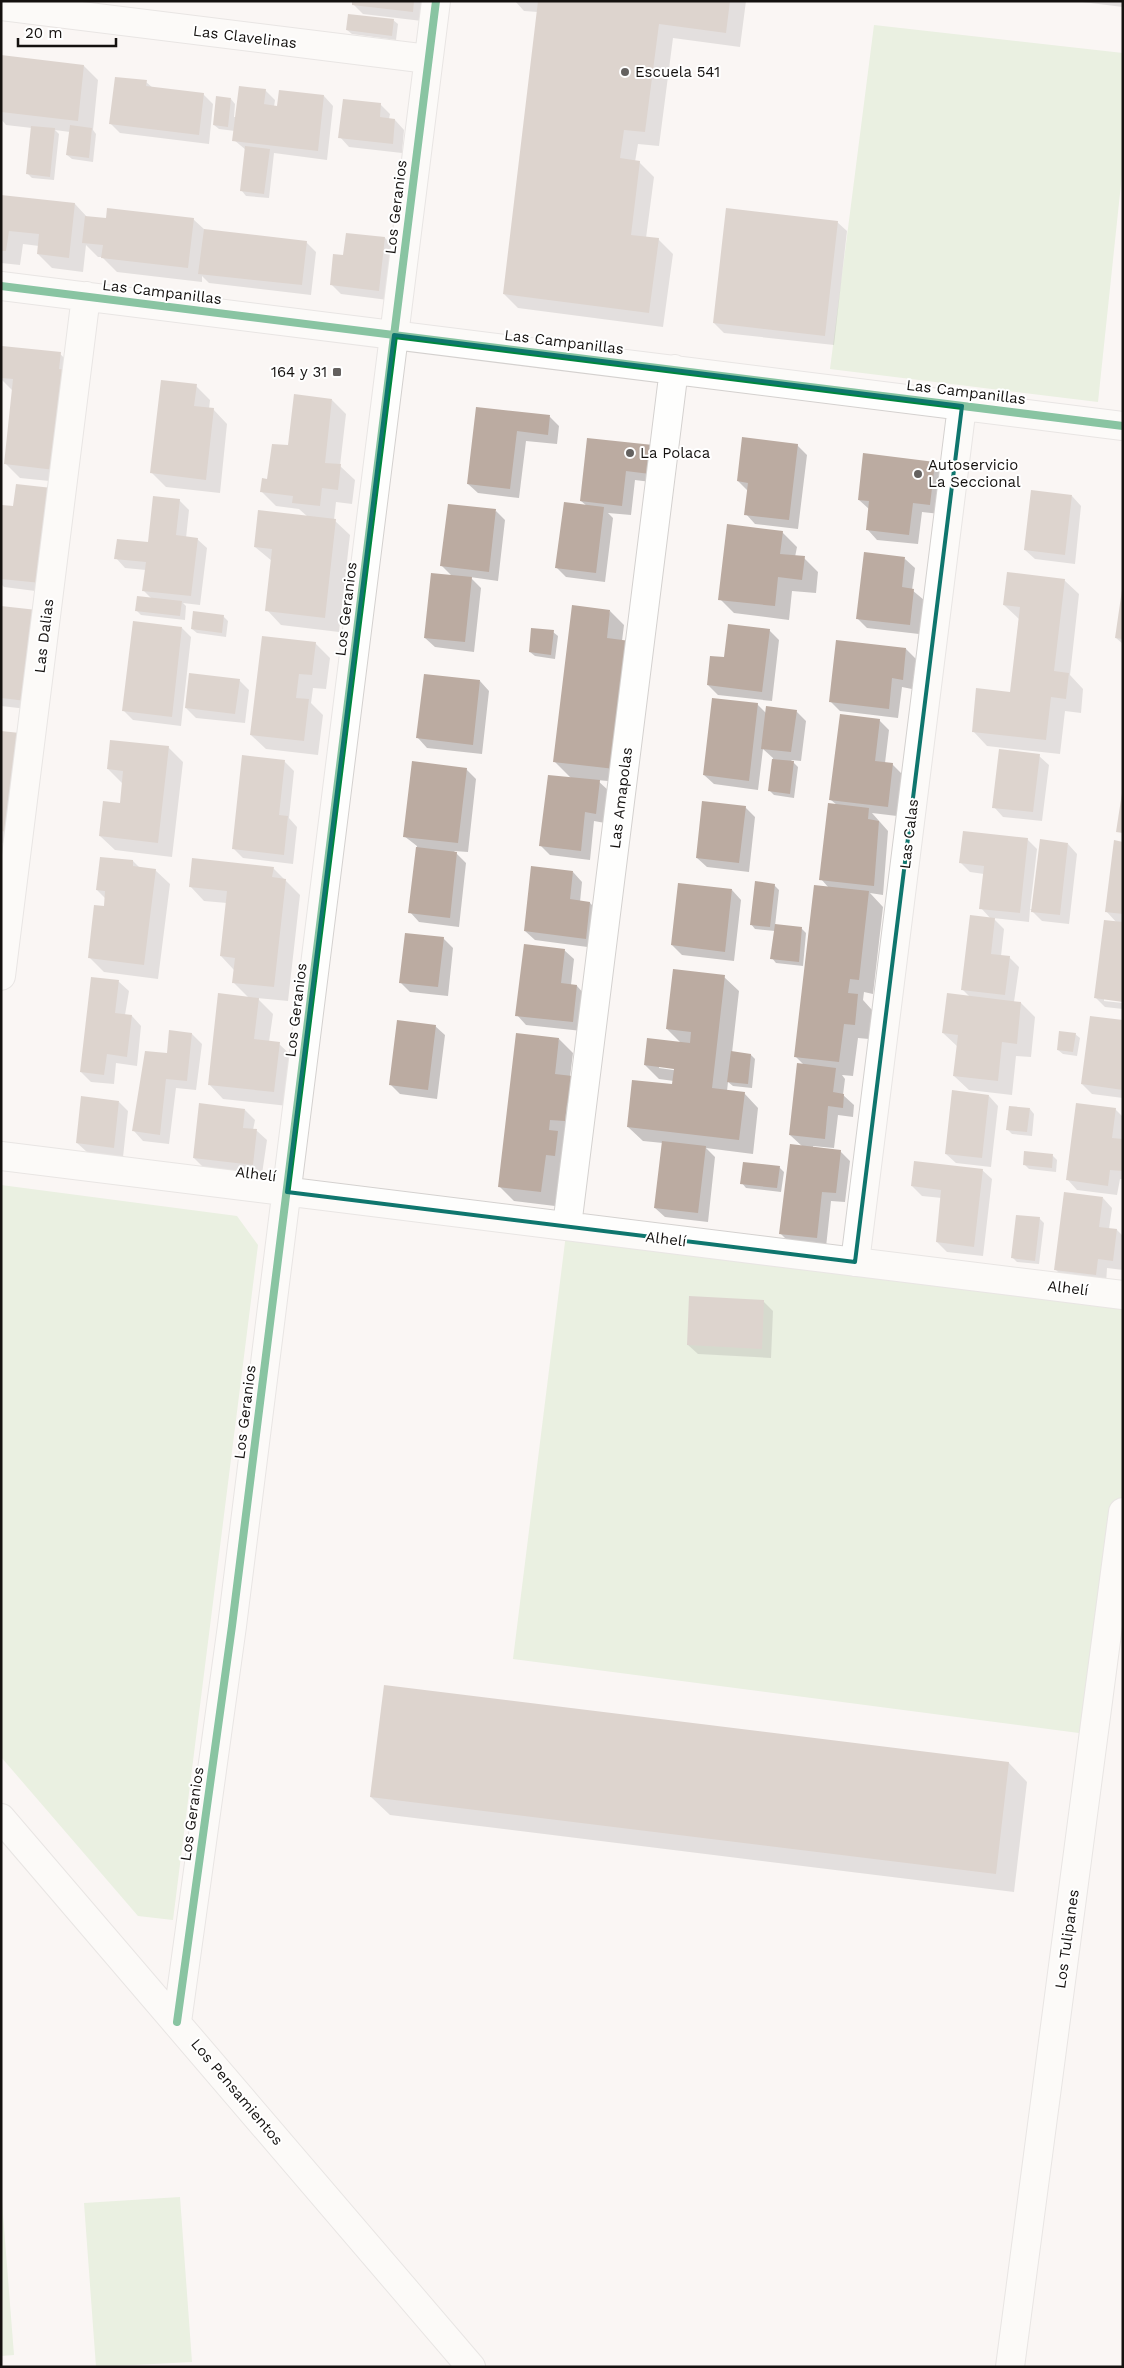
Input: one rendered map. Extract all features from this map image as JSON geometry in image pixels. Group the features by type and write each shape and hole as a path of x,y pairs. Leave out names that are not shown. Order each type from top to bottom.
{"street":[{"name":"Los Geranios","path":"177,2022 232,1626 436,1"},
{"name":"Las Clavelinas","path":"1,6 428,60"},
{"name":"Las Campanillas","path":"1,286 1123,426"},
{"name":"Las Dalias","path":"1,976 86,296"},
{"name":"Las Amapolas","path":"567,1226 674,369"},
{"name":"Las Calas","path":"855,1262 962,406"},
{"name":"Alhelí","path":"1,1156 1123,1295"},
{"name":"Los Tulipanes","path":"1010,2367 1123,1512"},
{"name":"Los Pensamientos","path":"1,1818 471,2367"}],"highlighted area":[{"path":"394,335 962,406 855,1262 287,1192"}],"green space":[{"path":"874,25 1123,53 1123,165 1098,402 830,369"},
{"path":"1,1185 237,1216 258,1245 173,1920 138,1916 1,1757"},
{"path":"567,1226 1123,1295 1123,1512 1094,1735 513,1659"},
{"path":"1,2189 14,2355 1,2356"},
{"path":"180,2197 192,2362 96,2367 84,2203"}],"building":[{"path":"352,1 414,1 413,12 352,5"},
{"path":"538,1 730,1 726,33 659,24 645,132 624,130 620,158 640,161 631,235 659,238 649,313 503,294"},
{"path":"348,14 394,19 392,36 346,30"},
{"path":"1,55 84,65 78,121 1,112"},
{"path":"115,77 147,80 146,86 204,93 199,135 109,124"},
{"path":"239,86 266,89 264,104 277,106 279,90 324,95 318,151 232,141"},
{"path":"216,96 231,98 228,127 213,125"},
{"path":"343,99 381,103 380,117 395,119 393,144 338,138"},
{"path":"70,125 92,128 89,158 66,155"},
{"path":"31,126 55,128 50,177 26,174"},
{"path":"245,146 270,149 264,194 240,191"},
{"path":"1,195 75,203 69,258 37,254 39,234 9,231 6,251 1,251"},
{"path":"107,208 194,218 188,268 101,258 103,245 82,243 85,216 106,218"},
{"path":"726,208 838,221 825,336 713,323"},
{"path":"204,229 307,241 302,285 198,274"},
{"path":"346,233 385,237 379,291 330,285 333,254 343,255"},
{"path":"2,346 61,352 59,369 67,370 55,470 4,464 13,379 1,378"},
{"path":"161,380 197,384 194,406 214,408 206,480 150,473"},
{"path":"294,394 332,399 325,463 341,464 338,490 322,488 320,506 292,503 293,496 260,492 262,478 267,479 272,444 288,445"},
{"path":"476,407 550,415 548,435 517,431 510,489 467,484"},
{"path":"742,437 798,444 789,520 744,515 748,483 737,481"},
{"path":"587,438 653,445 650,474 626,471 622,506 580,501"},
{"path":"863,453 935,462 930,505 913,503 909,535 866,530 869,501 858,500"},
{"path":"16,484 52,488 41,583 1,579 2,505 13,506"},
{"path":"1031,490 1072,495 1065,555 1024,550"},
{"path":"153,496 180,499 176,535 198,538 191,596 142,591 146,562 114,559 117,539 148,542"},
{"path":"564,502 604,507 596,573 555,568"},
{"path":"448,504 496,509 489,572 440,566"},
{"path":"258,510 336,519 325,618 265,611 272,549 254,547"},
{"path":"727,524 783,531 780,554 805,556 802,580 778,577 775,606 718,600"},
{"path":"864,552 905,557 902,587 914,589 910,625 856,619"},
{"path":"1007,572 1065,579 1054,671 1069,673 1066,699 1051,697 1046,740 972,732 976,688 1010,692 1020,607 1003,605"},
{"path":"431,573 472,577 465,642 424,638"},
{"path":"1123,590 1123,639 1115,638"},
{"path":"137,596 182,601 180,616 135,611"},
{"path":"572,605 610,610 607,638 630,641 615,769 553,762"},
{"path":"1,606 37,610 26,701 1,698"},
{"path":"193,611 224,615 222,633 191,629"},
{"path":"133,621 182,627 172,717 122,711"},
{"path":"728,624 770,629 762,692 707,685 710,656 724,657"},
{"path":"531,628 554,630 551,655 529,652"},
{"path":"262,636 316,642 312,675 299,674 296,698 309,699 304,741 250,735"},
{"path":"836,640 906,648 903,680 892,678 889,709 829,702"},
{"path":"189,673 240,679 235,714 185,708"},
{"path":"424,674 480,680 473,745 416,738"},
{"path":"712,698 758,703 749,781 703,775"},
{"path":"766,706 797,710 791,752 761,749"},
{"path":"840,714 880,719 875,761 893,763 888,807 829,800"},
{"path":"1,731 20,733 9,832 1,831"},
{"path":"110,740 169,746 158,843 99,836 103,801 120,803 123,771 107,769"},
{"path":"999,749 1040,754 1033,812 992,808"},
{"path":"242,755 285,760 279,815 288,816 284,855 232,849"},
{"path":"772,759 794,761 790,794 768,791"},
{"path":"412,761 467,768 458,843 403,837"},
{"path":"548,775 600,780 596,814 585,812 581,851 539,846"},
{"path":"1123,793 1123,833 1116,832"},
{"path":"702,801 746,806 739,863 696,858"},
{"path":"828,803 869,808 868,819 879,821 874,886 819,880"},
{"path":"963,831 1028,838 1020,913 979,909 984,866 959,863"},
{"path":"1040,839 1068,843 1060,915 1031,912"},
{"path":"1114,840 1123,842 1123,914 1105,912"},
{"path":"416,847 457,852 450,918 408,913"},
{"path":"100,857 133,860 133,866 156,869 144,965 88,958 94,905 104,906 105,891 96,890"},
{"path":"192,858 274,867 272,877 286,879 274,987 232,983 235,958 220,956 227,891 189,887"},
{"path":"531,866 573,871 570,899 590,902 586,939 524,931"},
{"path":"755,881 775,884 770,927 750,925"},
{"path":"678,883 732,889 725,952 671,945"},
{"path":"814,885 869,891 859,980 850,979 848,993 858,994 855,1025 844,1024 839,1062 794,1057"},
{"path":"970,915 995,918 991,954 1010,956 1005,995 961,990"},
{"path":"1104,920 1123,922 1123,1002 1094,998"},
{"path":"775,924 802,927 799,962 770,959"},
{"path":"405,933 444,937 438,987 399,983"},
{"path":"524,944 565,949 561,983 577,985 573,1022 515,1016"},
{"path":"673,969 725,975 712,1088 745,1092 739,1140 627,1127 632,1080 672,1084 674,1069 644,1065 647,1038 690,1043 691,1032 666,1029"},
{"path":"91,977 119,980 115,1013 132,1015 127,1057 107,1054 104,1075 80,1072"},
{"path":"218,993 259,998 254,1039 280,1042 274,1092 208,1085"},
{"path":"947,993 1021,1002 1017,1044 1002,1042 998,1081 953,1076 958,1035 942,1033"},
{"path":"1090,1016 1123,1020 1123,1090 1081,1084"},
{"path":"397,1020 436,1025 428,1090 389,1085"},
{"path":"169,1030 192,1033 187,1081 166,1079 160,1135 132,1131 145,1051 167,1053"},
{"path":"1059,1031 1076,1033 1073,1052 1057,1050"},
{"path":"516,1033 559,1038 555,1074 581,1077 577,1104 567,1103 565,1121 550,1120 549,1130 558,1131 555,1156 546,1155 541,1192 498,1187"},
{"path":"731,1051 751,1054 748,1084 727,1082"},
{"path":"797,1063 836,1068 833,1092 844,1094 843,1108 828,1106 825,1139 789,1135"},
{"path":"952,1090 989,1095 982,1158 945,1154"},
{"path":"81,1096 119,1101 114,1148 76,1143"},
{"path":"199,1103 245,1109 243,1128 257,1129 253,1165 193,1158"},
{"path":"1076,1103 1116,1108 1112,1138 1123,1139 1123,1171 1110,1170 1108,1186 1066,1180"},
{"path":"1009,1106 1030,1108 1027,1132 1006,1130"},
{"path":"662,1141 706,1146 698,1213 654,1208"},
{"path":"790,1144 841,1150 836,1193 822,1192 817,1238 779,1234"},
{"path":"1024,1151 1053,1154 1052,1168 1023,1165"},
{"path":"914,1161 983,1169 974,1247 936,1242 941,1190 911,1186"},
{"path":"743,1162 780,1166 777,1188 740,1184"},
{"path":"1064,1192 1103,1197 1099,1227 1117,1229 1113,1261 1098,1259 1096,1275 1054,1270"},
{"path":"1016,1215 1040,1217 1035,1261 1011,1258"},
{"path":"689,1296 764,1300 762,1349 687,1345"},
{"path":"384,1685 1009,1762 996,1874 370,1797"}],"cycle path":[{"path":"177,2022 232,1626 436,1"},
{"path":"1,286 1123,426"}],"place":[{"name":"Escuela 541","path":"625,72"},
{"name":"164 y 31","path":"337,372"},
{"name":"La Polaca","path":"630,453"},
{"name":"Autoservicio La Seccional","path":"918,474"}]}
